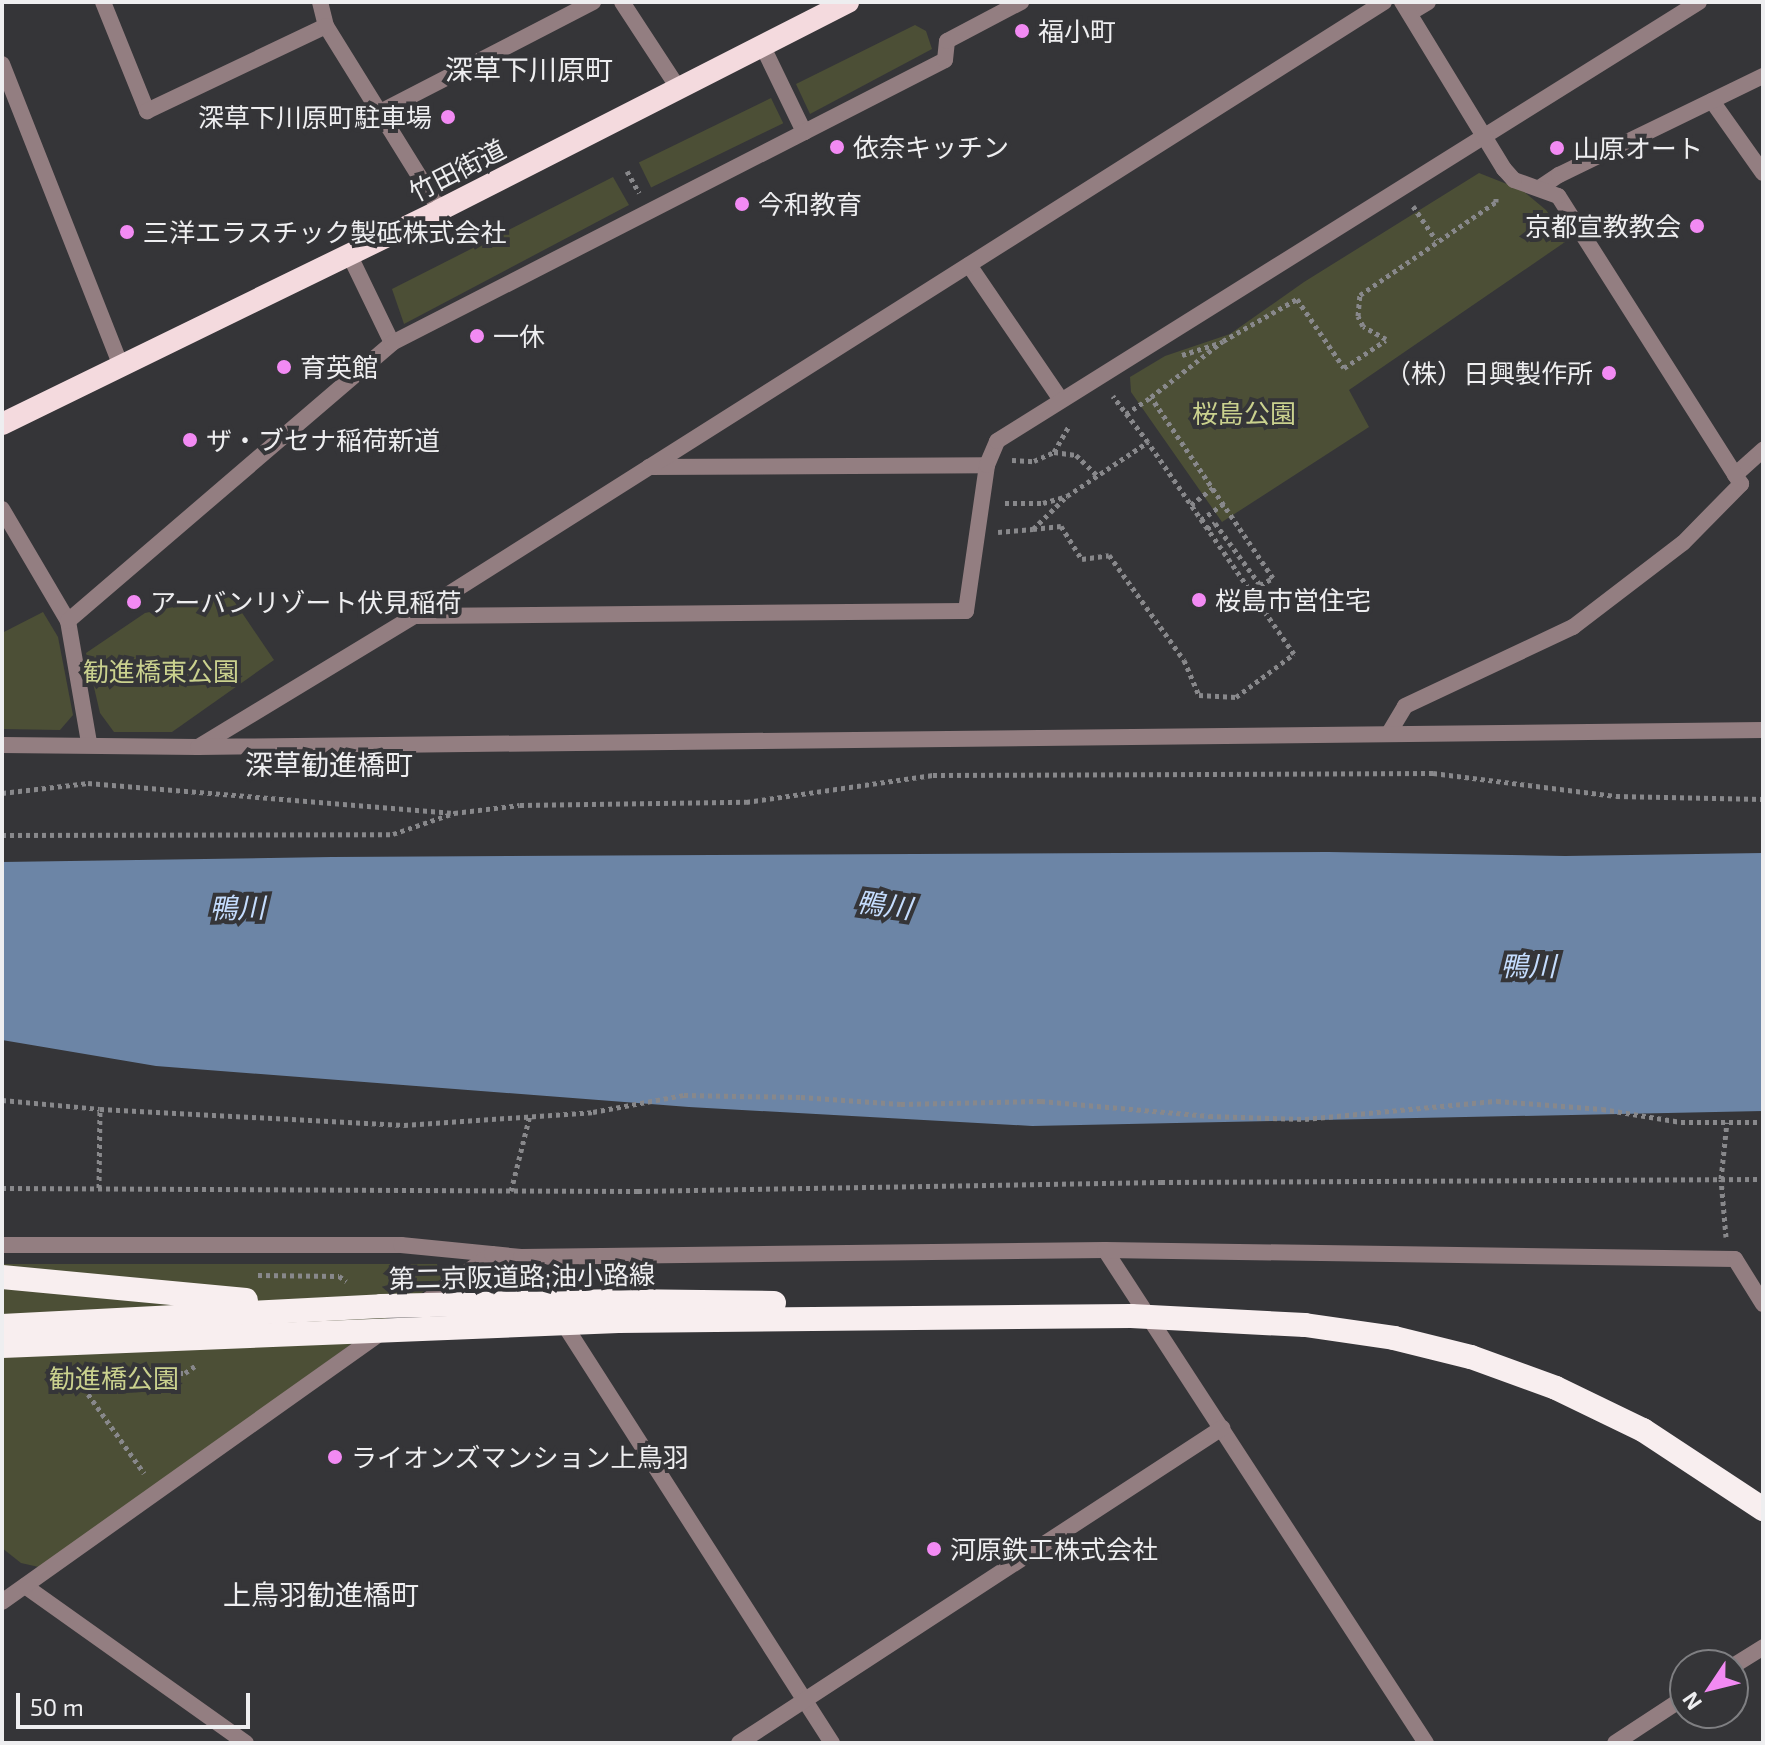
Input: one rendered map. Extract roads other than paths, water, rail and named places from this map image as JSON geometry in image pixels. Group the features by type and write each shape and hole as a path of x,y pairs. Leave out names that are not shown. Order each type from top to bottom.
{"highway":[{"name":"竹田街道","path":"2,424 440,210 844,3"},
{"path":"2,1277 193,1296 381,1306"},
{"name":"第二京阪道路;油小路線","path":"2,1326 381,1306 619,1301 827,1303 1043,1318"},
{"name":"第二京阪道路;油小路線","path":"2,1346 602,1321 1131,1316 1305,1325 1394,1338 1471,1357 1556,1388 1643,1430 1763,1509"}],"street":[{"path":"103,2 147,111 326,26"},
{"path":"320,2 326,26 440,210"},
{"path":"380,112 593,2"},
{"path":"622,2 679,89"},
{"path":"68,621 392,343 945,60 947,41 1021,2"},
{"path":"198,747 414,616 1384,2"},
{"path":"1389,733 1405,706 1573,627 1683,543 1741,484 1558,196 1541,187 1514,180 1486,137 1406,8 1428,2"},
{"path":"414,616 966,611 987,465 997,441 1699,2"},
{"path":"762,45 804,132"},
{"path":"2,64 122,368"},
{"path":"1541,187 1559,175 1763,76"},
{"path":"1712,101 1763,173"},
{"path":"349,254 392,343"},
{"path":"969,265 1061,400"},
{"path":"1735,475 1763,450"},
{"path":"649,467 987,465"},
{"path":"2,509 68,621 89,743"},
{"path":"2,745 89,743 198,747 1763,730"},
{"path":"2,1245 401,1245 521,1257 1105,1250 1735,1259 1763,1304"},
{"path":"1105,1250 1426,1743"},
{"path":"2,1602 492,1254"},
{"path":"521,1257 832,1743"},
{"path":"739,1743 1222,1428"},
{"path":"25,1586 246,1743"},
{"path":"1615,1743 1669,1708"}],"water":[{"name":"鴨川","path":"1328,852 1565,856 1763,853 1763,1111 1032,1126 689,1107 156,1066 2,1040 2,862 332,857"}],"place":[{"name":"福小町","path":"1022,31"},
{"name":"深草下川原町駐車場","path":"448,117"},
{"name":"依奈キッチン","path":"837,147"},
{"name":"山原オート","path":"1557,148"},
{"name":"今和教育","path":"742,204"},
{"name":"京都宣教教会","path":"1697,226"},
{"name":"三洋エラスチック製砥株式会社","path":"127,232"},
{"name":"一休","path":"477,336"},
{"name":"育英館","path":"284,367"},
{"name":"（株）日興製作所","path":"1609,373"},
{"name":"ザ・ブセナ稲荷新道","path":"190,440"},
{"name":"桜島市営住宅","path":"1199,600"},
{"name":"アーバンリゾート伏見稲荷","path":"134,602"},
{"name":"ライオンズマンション上鳥羽","path":"335,1457"},
{"name":"河原鉄工株式会社","path":"934,1549"}],"district":[{"name":"深草下川原町","path":"529,69"},
{"name":"深草勧進橋町","path":"329,764"},
{"name":"上鳥羽勧進橋町","path":"321,1594"}],"park label":[{"name":"桜島公園","path":"1244,413"},
{"name":"勧進橋東公園","path":"161,671"},
{"name":"勧進橋公園","path":"114,1378"}]}
